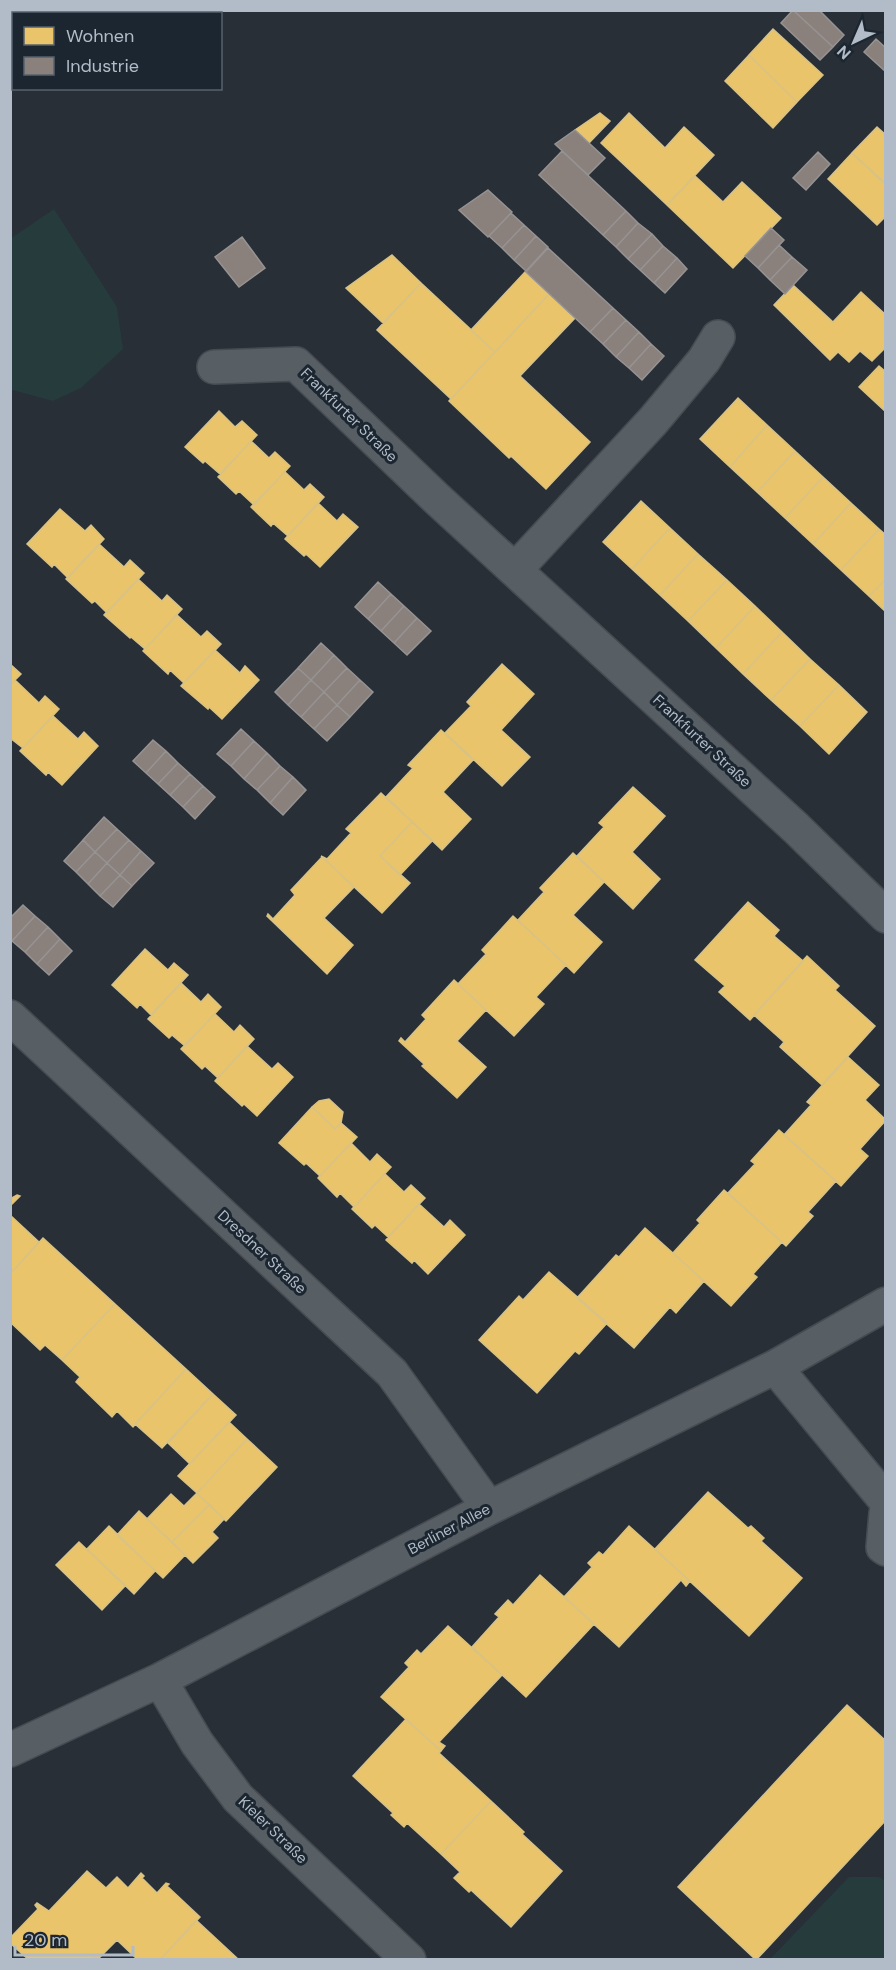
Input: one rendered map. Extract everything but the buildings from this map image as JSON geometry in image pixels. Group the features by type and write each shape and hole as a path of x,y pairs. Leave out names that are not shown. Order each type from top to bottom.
{"street":[{"path":"515,570 653,421 704,360 718,337"},
{"name":"Frankfurter Straße","path":"214,367 296,364 436,498 796,828 885,916"},
{"name":"Dresdner Straße","path":"10,1017 392,1373 489,1508"},
{"name":"Berliner Allee","path":"10,1750 160,1680 489,1508 775,1367 885,1304"},
{"path":"775,1367 885,1501"},
{"path":"885,1514 883,1547 885,1549"},
{"name":"Kieler Straße","path":"160,1680 197,1743 238,1798 409,1959"}],"green space":[{"path":"54,209 117,307 123,349 81,388 53,401 12,390 11,387 10,239"},
{"path":"849,1877 879,1877 885,1881 885,1959 770,1959"}]}
